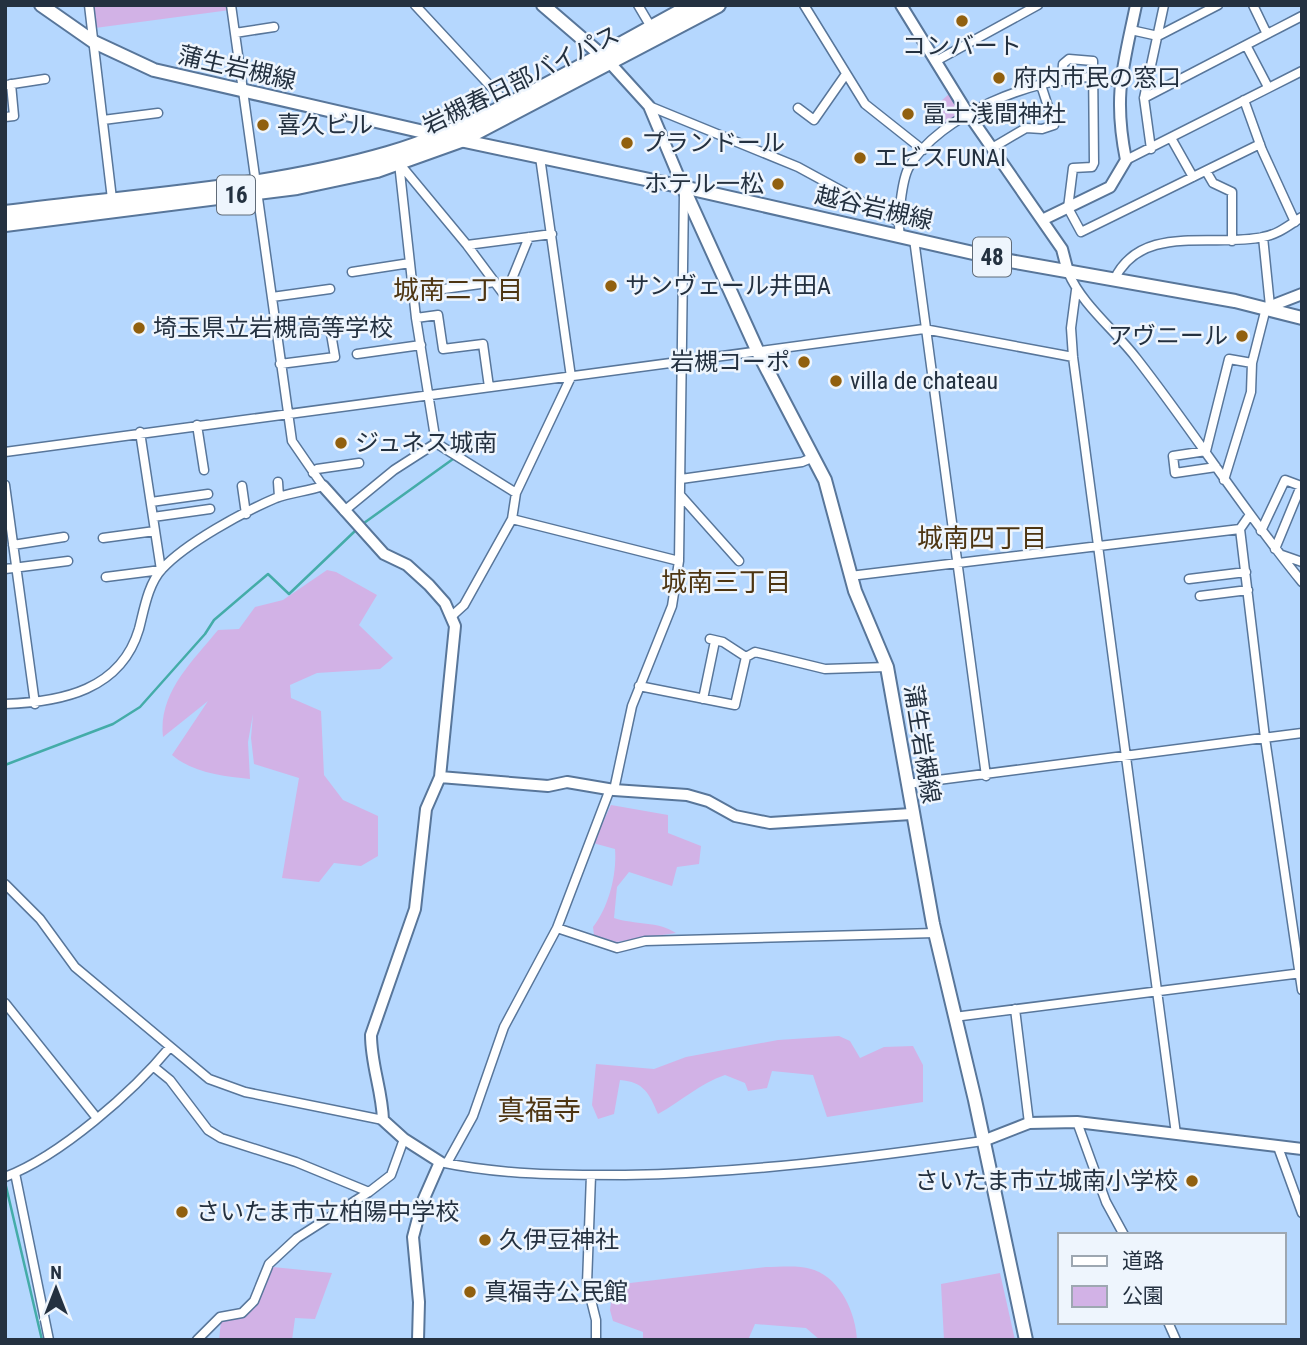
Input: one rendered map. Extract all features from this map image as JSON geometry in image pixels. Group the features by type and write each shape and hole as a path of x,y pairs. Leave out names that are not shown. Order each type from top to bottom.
{"highway":[{"name":"岩槻春日部バイパス","path":"5,213 112,199 346,178 399,163 461,140 605,59 651,27 693,5"},
{"name":"岩槻春日部バイパス","path":"5,224 258,187 348,164 438,135 718,5"}],"main road":[{"name":"蒲生岩槻線","path":"41,5 94,42 154,70 438,135"},
{"path":"543,5 605,59"},
{"name":"越谷岩槻線","path":"438,135 1068,272 1268,307 1302,318"},
{"name":"蒲生岩槻線","path":"683,187 758,352 814,457 832,501 850,576 887,667 897,709 911,814 935,933 1026,1340"}],"street":[{"path":"89,5 112,199"},
{"path":"232,5 292,441 313,473 344,511 384,554 407,565 429,584 453,615 455,649 440,777 426,809 411,929 380,1004 371,1035 371,1055 380,1087 383,1120"},
{"path":"415,5 507,104"},
{"path":"638,5 651,27"},
{"path":"804,5 865,104 923,150"},
{"path":"901,5 967,112 1062,249 1076,290 1137,359 1206,451 1249,516 1302,582"},
{"path":"936,61 1038,5"},
{"path":"1126,160 1120,131 1119,83 1136,5"},
{"path":"1151,149 1144,98 1164,5"},
{"path":"1131,30 1158,36 1218,5"},
{"path":"1253,5 1268,34"},
{"path":"1144,98 1302,16"},
{"path":"235,33 274,27"},
{"path":"1246,45 1268,87"},
{"path":"1062,81 1063,64 1069,59 1090,58 1093,61 1094,163 1092,167 1073,168 1068,208 1081,232 1260,144"},
{"path":"418,1340 419,1302 413,1237 422,1203 443,1162 473,1116 504,1027 557,928 612,789 632,706 672,606 679,561 683,187 649,106 638,91 605,59"},
{"path":"798,108 814,120 846,74"},
{"path":"1042,220 1110,187 1126,160 1268,87 1300,75"},
{"path":"900,235 897,221 908,168 923,150 967,112 1041,85 1093,77 1119,83"},
{"path":"5,117 15,116 8,84 45,79"},
{"path":"992,148 1026,128 1042,129 1054,125 1041,85"},
{"path":"1114,280 1119,270 1157,242 1232,241 1263,237 1284,230 1298,219 1260,144 1244,100"},
{"path":"649,106 798,167 897,221"},
{"path":"103,120 158,113"},
{"path":"1171,138 1193,177"},
{"path":"453,615 464,605 512,519 516,493 571,377 540,157"},
{"path":"399,163 505,296 529,237"},
{"path":"399,163 416,318 436,443 516,493"},
{"path":"1206,170 1213,183 1232,192 1232,241"},
{"path":"467,245 552,234"},
{"path":"1224,480 1251,392 1252,363 1268,307 1263,237"},
{"path":"914,239 986,776"},
{"path":"352,272 410,263"},
{"path":"414,293 495,282"},
{"path":"272,297 330,289"},
{"path":"1076,290 1071,328 1073,357 1176,1134"},
{"path":"1268,307 1302,294"},
{"path":"416,318 438,315 443,349 483,344 489,387"},
{"path":"276,333 330,328 335,357 280,364"},
{"path":"5,452 924,329 1073,357"},
{"path":"357,354 421,345"},
{"path":"1206,451 1229,359 1252,363"},
{"path":"197,425 204,470"},
{"path":"140,432 161,570"},
{"path":"344,511 394,470 436,443"},
{"path":"1206,451 1172,456 1175,473 1216,467"},
{"path":"681,479 803,462 814,457"},
{"path":"313,473 317,469 359,463"},
{"path":"1261,531 1285,480 1301,486 1277,551"},
{"path":"278,482 279,497"},
{"path":"5,485 35,704"},
{"path":"242,486 246,514"},
{"path":"5,704 35,704 69,697 118,671 135,641 151,586 161,570 201,540 246,514 279,497 323,486"},
{"path":"151,502 208,494"},
{"path":"681,496 739,561"},
{"path":"153,517 210,509"},
{"path":"1249,516 1240,529 1265,738 1302,990"},
{"path":"512,519 679,561"},
{"path":"850,576 1240,529"},
{"path":"103,538 155,531"},
{"path":"13,545 64,537"},
{"path":"1277,551 1302,562"},
{"path":"5,569 68,561"},
{"path":"106,578 161,570"},
{"path":"1189,579 1246,572"},
{"path":"1200,596 1248,590"},
{"path":"703,699 712,640 746,656 755,652 825,669 887,667"},
{"path":"639,687 735,705 746,656"},
{"path":"907,785 1302,733"},
{"path":"440,777 548,786 567,782 695,796 735,816 770,823 911,814"},
{"path":"5,884 40,919 75,967 209,1079 245,1092 383,1120 404,1139 443,1162 526,1174 694,1173 834,1163 983,1141 1030,1123 1077,1122 1302,1149"},
{"path":"557,928 617,948 645,942 935,933"},
{"path":"954,1017 1301,973"},
{"path":"5,1003 96,1117"},
{"path":"1015,1009 1030,1123"},
{"path":"5,1177 45,1158 154,1067 170,1047"},
{"path":"154,1067 170,1080 208,1130 221,1138 296,1162 369,1192"},
{"path":"1077,1122 1106,1202 1123,1233"},
{"path":"197,1340 220,1317 242,1313 254,1301 269,1264 297,1238 391,1175 404,1139"},
{"path":"1278,1147 1302,1213"},
{"path":"15,1173 49,1340"},
{"path":"592,1175 587,1284 596,1320 596,1340"},
{"path":"1169,1324 1176,1340"}],"green space":[{"path":"91,5 229,5 230,10 95,28"},
{"path":"949,94 962,114 947,127 932,109"},
{"path":"327,570 336,572 377,595 359,625 393,658 380,669 317,673 290,685 291,698 321,711 324,775 343,800 378,816 378,856 361,866 334,863 319,882 282,878 299,778 254,764 251,738 253,714 248,742 250,779 199,770 172,755 208,701 163,737 163,721 171,692 188,666 218,630 239,629 255,607 283,600"},
{"path":"611,805 668,815 668,833 701,846 699,864 677,867 672,886 629,872 617,887 614,918 662,927 676,933 616,942 594,935 593,927 611,890 615,849 593,843"},
{"path":"839,1036 850,1041 860,1058 884,1047 913,1046 923,1065 923,1102 827,1117 813,1075 772,1071 767,1088 748,1091 745,1083 725,1075 707,1083 658,1114 645,1090 628,1081 620,1080 614,1114 598,1119 592,1105 596,1064 654,1069 686,1057 778,1040"},
{"path":"273,1267 332,1273 315,1319 295,1318 292,1340 219,1340 221,1321 243,1314 256,1304"},
{"path":"766,1267 811,1269 830,1280 845,1297 850,1308 857,1340 820,1340 806,1328 755,1324 748,1340 643,1340 643,1332 613,1321 610,1310 613,1285"},
{"path":"1000,1273 1015,1340 944,1340 941,1284"}],"waterway":[{"path":"364,523 453,459"},
{"path":"5,765 113,724 140,707 205,634 214,620 268,574 289,594 355,531"},
{"path":"5,1182 42,1340"}],"place":[{"name":"コンバート","path":"962,21"},
{"name":"府内市民の窓口","path":"999,78"},
{"name":"冨士浅間神社","path":"908,114"},
{"name":"喜久ビル","path":"263,125"},
{"name":"プランドール","path":"627,143"},
{"name":"エビスFUNAI","path":"860,158"},
{"name":"ホテル一松","path":"778,184"},
{"name":"サンヴェール井田A","path":"611,286"},
{"name":"埼玉県立岩槻高等学校","path":"139,328"},
{"name":"アヴニール","path":"1242,336"},
{"name":"岩槻コーポ","path":"804,362"},
{"name":"villa de chateau","path":"836,381"},
{"name":"ジュネス城南","path":"341,443"},
{"name":"さいたま市立城南小学校","path":"1192,1181"},
{"name":"さいたま市立柏陽中学校","path":"182,1212"},
{"name":"久伊豆神社","path":"485,1240"},
{"name":"真福寺公民館","path":"470,1292"}],"district":[{"name":"城南二丁目","path":"458,290"},
{"name":"城南四丁目","path":"982,538"},
{"name":"城南三丁目","path":"726,582"},
{"name":"真福寺","path":"539,1110"}]}
